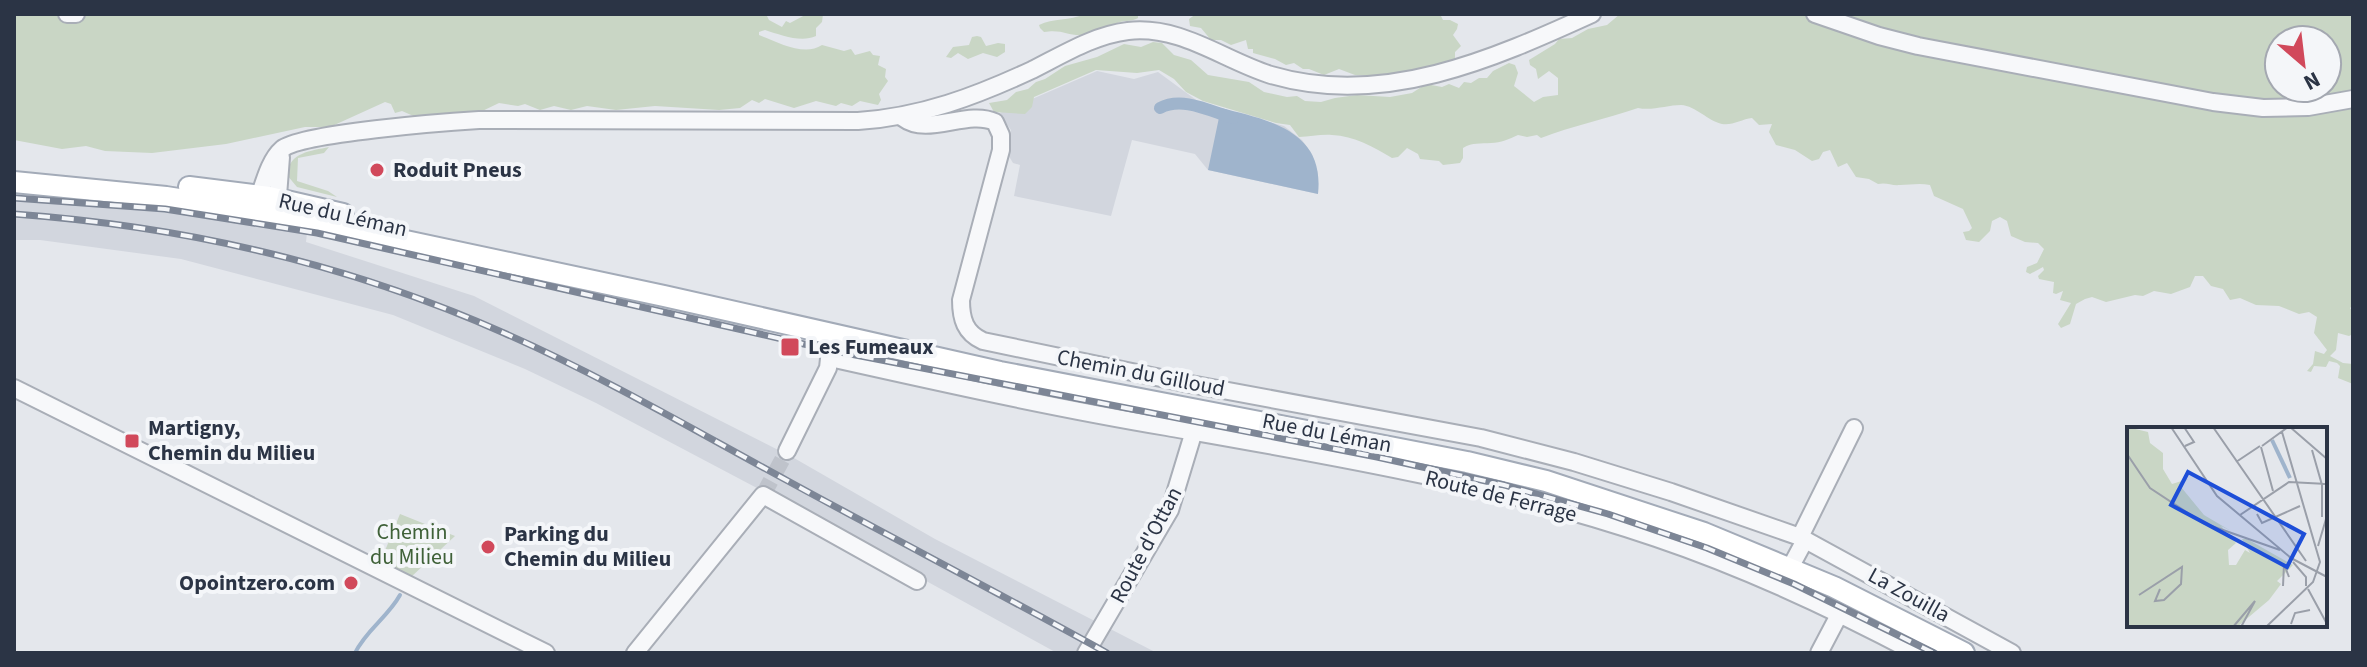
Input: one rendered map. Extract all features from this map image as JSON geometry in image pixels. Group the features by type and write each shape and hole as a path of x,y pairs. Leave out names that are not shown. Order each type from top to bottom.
{"main road":[{"name":"Rue du Léman","path":"14,182 115,181 267,205 1000,372 1467,462 1546,481 1704,533 1790,568 1964,653"}],"street":[{"path":"67,14 76,14"},
{"path":"267,205 282,155 290,147 305,141 410,125 479,120 858,121 902,117 972,97 1098,39 1128,31 1151,31 1183,37 1252,68 1287,79 1327,85 1368,86 1418,79 1472,63 1592,14"},
{"path":"1815,14 1879,36 2213,102 2263,108 2308,107 2353,99"},
{"name":"Chemin du Gilloud","path":"902,117 919,124 989,119 1000,130 1001,150 961,300 964,323 972,334 983,341 1185,383 1481,438 1671,492 1802,538"},
{"path":"787,451 828,368 833,335"},
{"name":"Route de Ferrage","path":"830,358 1009,397 1429,476 1533,502 1656,538 1749,574 1916,653"},
{"path":"14,388 546,653"},
{"path":"1790,568 1854,428"},
{"name":"Route d'Ottan","path":"1086,653 1170,510 1194,431"},
{"path":"635,653 763,495 917,581"},
{"name":"La Zouilla","path":"1802,538 2012,653"},
{"path":"1819,653 1839,615"}],"shaded area":[{"path":"1097,71 1134,79 1158,72 1203,105 1284,126 1302,140 1312,154 1318,174 1318,194 1208,170 1195,154 1132,140 1111,216 1014,196 1020,165 1013,163 1007,153 1011,130 995,115"},
{"path":"14,191 197,206 308,224 306,242 474,296 794,458 935,539 1157,653 1057,653 596,403 525,369 393,315 181,259 40,240 14,240"}],"green space":[{"path":"14,14 766,14 769,20 782,27 786,21 790,23 807,14 823,14 822,22 816,28 816,36 810,38 791,38 765,30 759,35 799,49 822,45 844,51 851,49 855,55 870,51 880,56 878,65 886,69 888,81 879,94 881,100 878,105 860,101 852,106 841,103 836,106 816,101 794,108 765,99 759,103 752,100 740,108 719,110 655,106 616,110 587,106 571,110 554,106 540,110 525,104 499,103 474,115 452,112 418,118 402,111 395,113 391,104 385,102 330,127 305,127 226,144 152,153 105,151 86,146 62,149 14,140"},
{"path":"1084,14 1138,14 1138,18 1083,35 1044,32 1039,25"},
{"path":"1196,14 1440,14 1443,20 1458,24 1453,35 1461,46 1455,52 1455,60 1426,69 1390,76 1355,75 1339,69 1324,75 1294,63 1286,65 1253,53 1253,49 1248,49 1246,40 1231,45 1221,40 1211,40 1201,28 1190,26 1189,19"},
{"path":"1620,14 2353,14 2353,305 2350,308 2353,313 2353,334 2338,333 2336,350 2330,356 2353,364 2353,384 2338,378 2340,366 2337,363 2329,361 2326,367 2314,366 2311,372 2307,371 2313,364 2315,351 2324,354 2327,350 2314,333 2317,317 2309,312 2299,314 2279,306 2256,305 2240,298 2230,300 2223,289 2211,286 2203,276 2195,276 2190,287 2171,294 2154,291 2143,296 2106,302 2092,297 2085,299 2076,304 2070,324 2061,328 2058,324 2071,303 2060,300 2063,291 2053,293 2054,282 2039,279 2043,267 2030,274 2026,272 2027,267 2037,263 2044,249 2038,243 2011,236 2007,221 2000,217 1992,221 1990,231 1979,242 1966,240 1963,232 1972,228 1963,209 1934,196 1930,185 1878,184 1856,177 1847,163 1838,167 1830,150 1812,161 1795,150 1776,145 1769,132 1772,124 1759,125 1752,118 1726,124 1686,106 1638,108 1541,138 1537,135 1518,135 1498,142 1470,145 1463,148 1460,163 1443,165 1439,161 1420,159 1418,154 1407,148 1398,157 1392,158 1348,137 1299,137 1290,125 1203,101 1186,92 1174,79 1159,70 1137,73 1096,70 1034,97 1032,107 1025,114 994,112 989,103 1007,100 1065,66 1097,57 1124,44 1141,47 1153,42 1162,43 1174,55 1191,60 1208,75 1249,82 1264,92 1321,102 1357,95 1390,97 1412,93 1426,84 1442,87 1449,84 1459,88 1464,82 1487,78 1493,71 1509,63 1515,65 1518,73 1514,86 1534,102 1558,95 1558,78 1549,71 1538,79 1536,69 1529,60 1559,39 1572,38 1588,29 1607,25"},
{"path":"977,36 986,46 1005,44 1005,52 997,57 983,53 968,59 958,53 951,58 946,57 953,47 969,45 972,37"},
{"path":"329,147 324,153 298,158 297,181 337,197 297,187 287,175 292,161 302,154"},
{"name":"Chemin du Milieu","path":"400,514 455,536 411,577 380,563"}],"water":[{"path":"1221,108 1274,124 1303,142 1318,172 1318,194 1208,170"}],"waterway":[{"path":"1160,108 1187,104 1233,118"},
{"path":"355,653 400,595"}],"tunnel":[{"path":"763,495 787,451"}],"railway":[{"path":"14,198 165,209 317,233 830,350 1377,457 1504,485 1608,514 1707,548 1794,584 1934,653"},
{"path":"14,214 140,228 264,252 386,287 445,309 504,333 612,385 1107,653"}],"place":[{"name":"Roduit Pneus","path":"377,170"},
{"name":"Les Fumeaux","path":"790,347"},
{"name":"Martigny, Chemin du Milieu","path":"132,441"},
{"name":"Parking du Chemin du Milieu","path":"488,547"},
{"name":"Opointzero.com","path":"351,583"}]}
